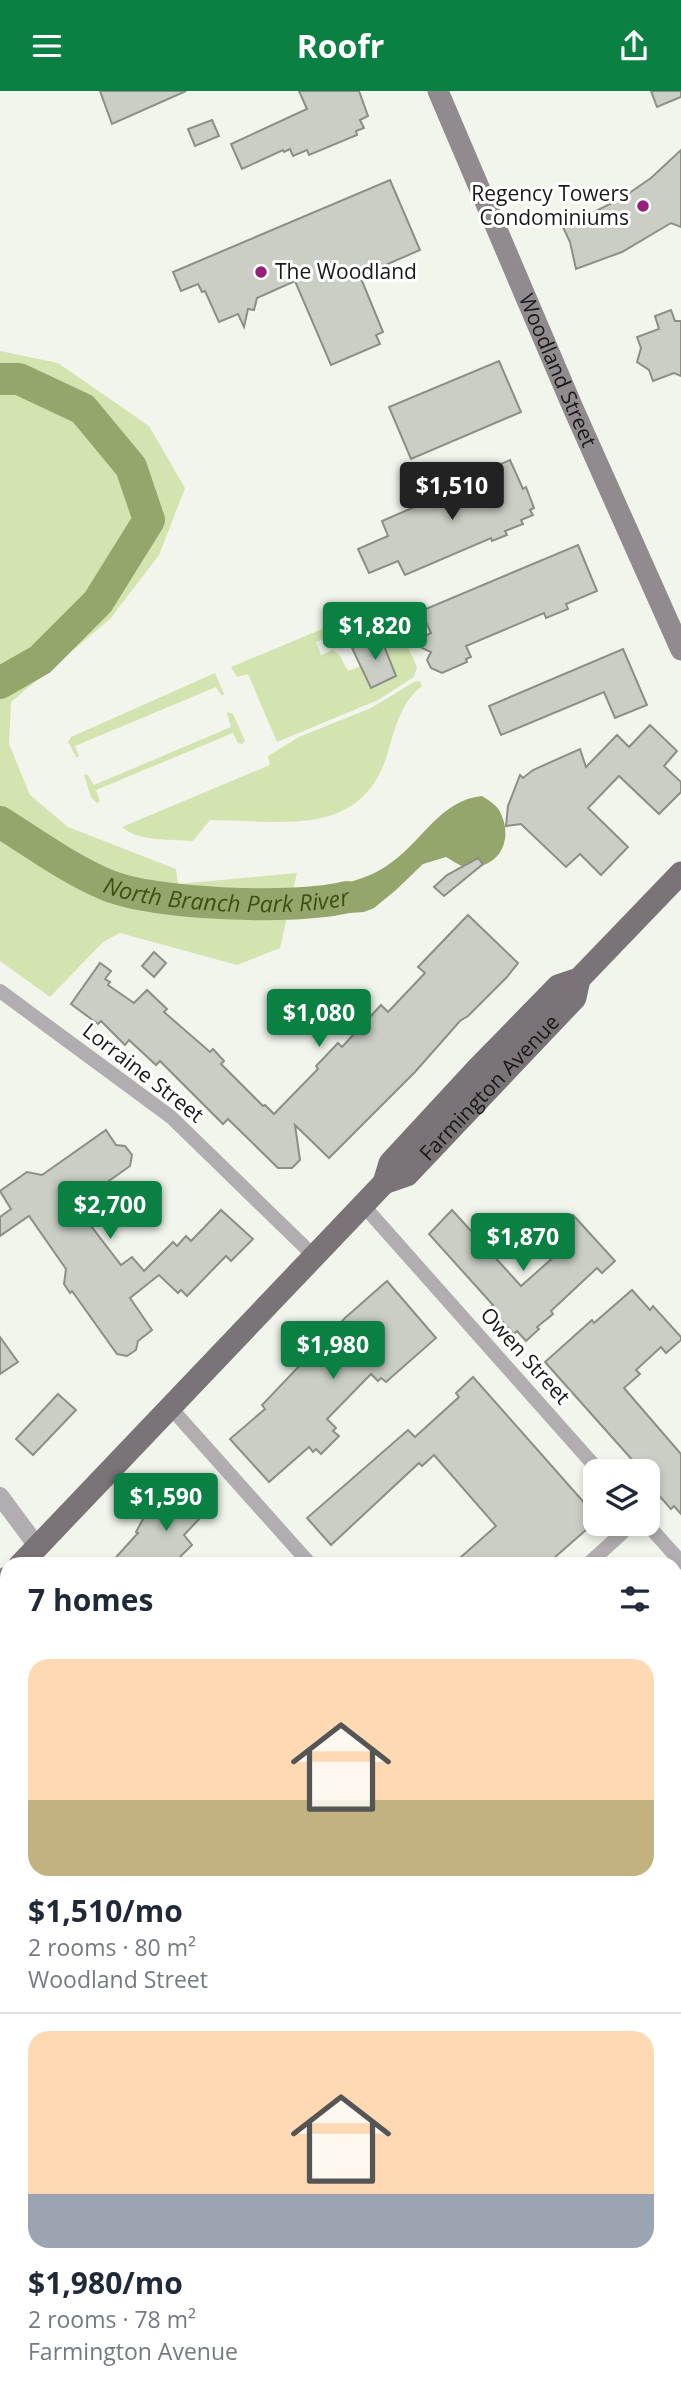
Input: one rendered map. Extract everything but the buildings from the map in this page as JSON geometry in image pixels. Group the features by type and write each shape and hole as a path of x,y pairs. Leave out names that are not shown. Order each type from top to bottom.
{"main road":[{"name":"Woodland Street","path":"438,91 568,397 681,650"},
{"name":"Farmington Avenue","path":"27,1557 384,1183 407,1175 476,1104 575,998 579,979 681,873"}],"street":[{"name":"Lorraine Street","path":"0,991 171,1117 314,1256"},
{"name":"Owen Street","path":"363,1205 588,1459"},
{"path":"170,1407 304,1557"},
{"path":"0,1496 37,1546"},
{"path":"596,1557 619,1536"},
{"path":"658,1536 677,1557"}],"shaded area":[{"path":"0,351 58,363 149,426 185,488 159,555 110,619 11,702 9,744 30,795 68,827 176,869 178,884 297,873 280,948 237,965 120,933 103,942 50,997 0,961"},
{"path":"360,610 377,616 316,642 321,655 333,650 340,656 348,671 387,656 382,641 401,632 417,667 414,677 378,700 277,742 248,674 237,677 231,667 358,614"},
{"path":"215,673 224,694 222,696 216,687 75,746 79,756 77,758 68,742 71,737"},
{"path":"420,681 422,686 409,700 400,716 376,780 359,800 339,812 316,819 291,822 210,820 193,841 146,837 122,827 270,765 268,756 299,737 371,708"},
{"path":"228,712 233,714 245,741 242,744 238,743 233,733 96,790 100,801 97,803 91,797 84,775 87,774 94,785 231,727"},
{"path":"482,796 499,810 504,821 505,841 496,858 478,867 466,867 446,857 423,864 374,908 364,912 305,916 304,904 310,890 352,881 383,868 455,805"}],"waterway":[{"name":"North Branch Park River","path":"0,379 19,379 83,409 131,467 149,520 98,602 40,660 0,683"},
{"name":"North Branch Park River","path":"0,822 79,871 129,892 190,901 261,904 324,901 347,897"}],"place":[{"name":"Regency Towers Condominiums","path":"643,206"},
{"name":"The Woodland","path":"261,272"}]}
